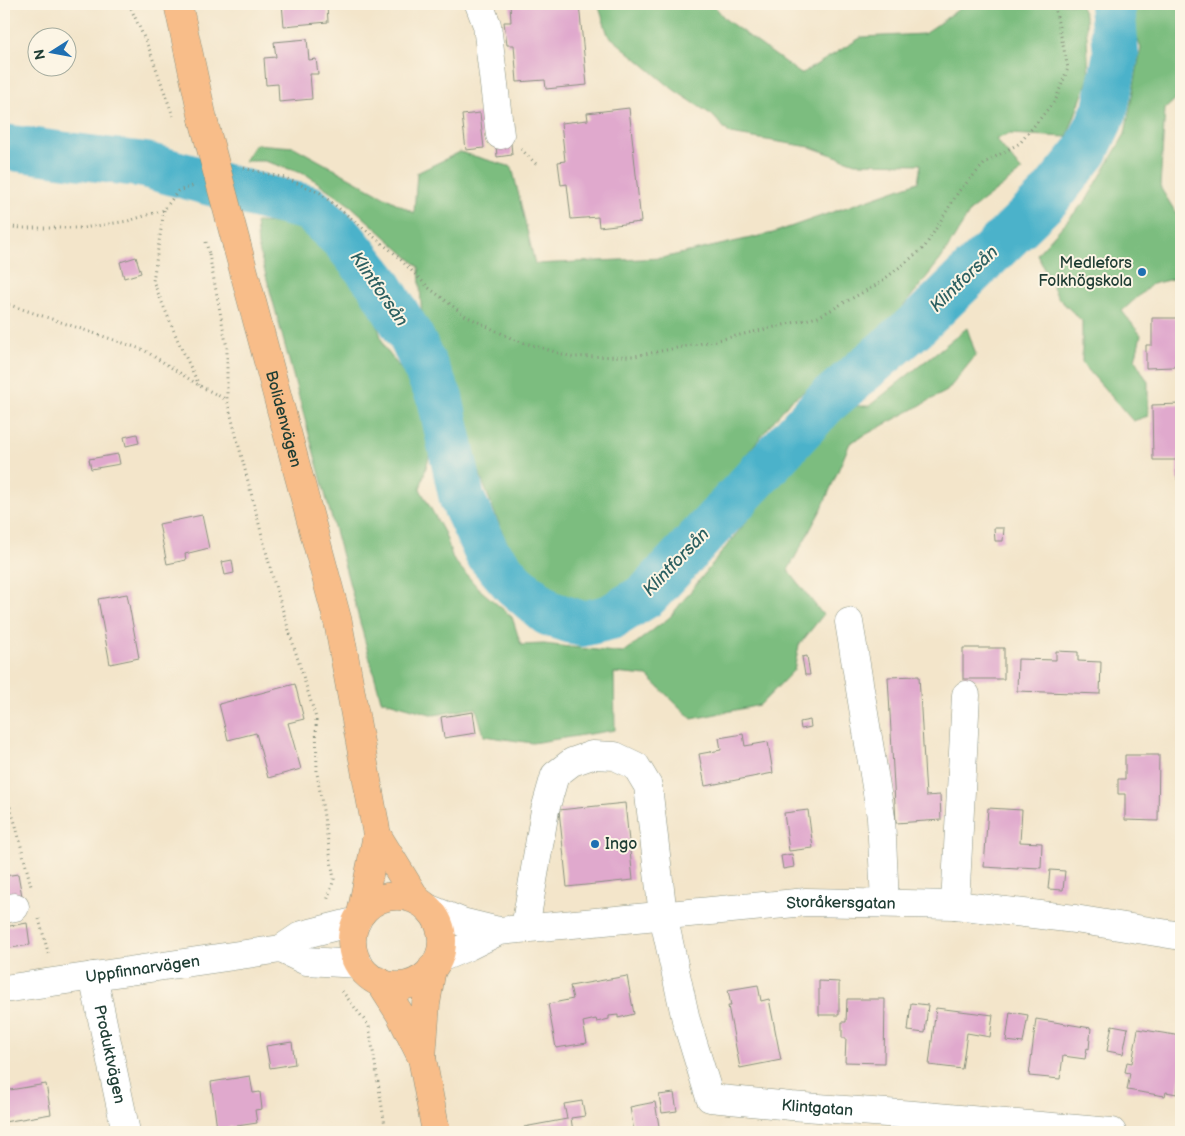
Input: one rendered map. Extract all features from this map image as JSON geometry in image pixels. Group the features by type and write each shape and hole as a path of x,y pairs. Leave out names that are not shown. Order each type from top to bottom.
{"main road":[{"name":"Bolidenvägen","path":"178,4 203,119 338,622 377,835 359,918 354,928 352,943 355,957 362,969 379,982 400,1014 422,1058"},
{"name":"Bolidenvägen","path":"377,835 423,905 438,922 442,937 441,951 435,963 426,1004 422,1058 436,1132"},
{"path":"359,918 372,903 387,897 402,896 423,905"},
{"path":"379,982 400,986 414,983 426,975 435,963"}],"street":[{"path":"479,4 487,25 500,135"},
{"path":"849,622 881,817 885,903"},
{"path":"955,905 966,695"},
{"path":"512,930 555,775 572,762 592,755 615,756 636,766 648,786 664,916"},
{"name":"Storåkersgatan","path":"423,905 462,922 512,930 806,902 955,905 1075,919 1181,936"},
{"name":"Klintgatan","path":"664,916 686,1020 710,1098 1112,1132"},
{"name":"Uppfinnarvägen","path":"4,989 281,950 302,935 359,918"},
{"name":"Storåkersgatan","path":"435,963 469,946 512,930"},
{"path":"281,950 306,961 359,964"},
{"name":"Produktvägen","path":"93,976 126,1132"}],"path":[{"path":"129,4 150,51 173,116"},
{"path":"244,168 285,178 320,193 394,253 429,288 466,316 514,340 572,357 635,356 718,340 818,317 878,284 924,248 959,191 986,162 1020,143 1056,99 1068,68 1054,4"},
{"path":"178,191 164,210 153,281 179,343 200,386"},
{"path":"4,226 21,228 83,228 128,220 164,210"},
{"path":"209,254 227,348 227,400 274,582 316,718 317,773 334,879 324,912 326,929"},
{"path":"4,302 144,350 200,386 227,400"},
{"path":"330,962 332,977 369,1026 386,1132"}],"green space":[{"path":"598,4 713,4 725,19 801,74 862,37 924,34 966,4 1080,4 1086,18 1089,77 1067,137 1009,134 996,139 1022,171 971,210 941,259 890,323 850,360 790,401 738,465 619,597 575,610 538,587 505,539 483,483 449,380 422,321 419,267 351,206 307,175 265,161 244,161 255,144 294,147 414,213 417,173 460,152 512,167 535,264 662,258 773,233 918,182 921,164 855,163 810,147 730,134 712,115 674,90 608,35"},
{"path":"1123,4 1181,4 1181,94 1165,109 1160,187 1181,221 1181,277 1152,284 1122,311 1141,335 1135,360 1148,382 1148,416 1133,421 1082,363 1082,321 1058,298 1037,254 1087,199 1125,134 1141,48"},
{"path":"256,222 293,224 329,250 338,269 369,297 384,347 422,396 434,439 420,489 445,534 453,559 478,588 512,617 521,645 544,644 623,653 670,617 785,473 843,406 869,406 967,328 976,355 947,391 850,443 822,508 788,570 823,615 799,645 794,670 760,705 692,719 647,676 614,673 615,730 532,743 484,736 476,708 434,715 381,700 258,246"}],"building":[{"path":"282,4 327,4 328,22 284,26"},
{"path":"510,4 579,4 587,85 546,89 545,80 517,82 514,45 507,45 504,22 511,22"},
{"path":"307,39 309,60 316,59 318,74 310,74 312,99 279,102 278,84 266,85 264,58 276,57 274,42"},
{"path":"629,108 641,222 599,227 598,217 571,219 567,184 561,185 558,162 565,161 561,123 588,120 587,113"},
{"path":"480,113 484,148 466,150 462,115"},
{"path":"511,143 512,155 497,157 496,145"},
{"path":"136,257 141,273 124,278 120,262"},
{"path":"1152,318 1181,318 1181,365 1146,368 1146,345 1152,345"},
{"path":"1181,404 1181,480 1177,480 1177,460 1153,460 1152,405"},
{"path":"137,434 139,443 126,446 124,437"},
{"path":"118,454 120,464 91,469 89,459"},
{"path":"202,515 209,548 185,554 186,560 167,564 159,524"},
{"path":"994,528 1004,528 1003,541 995,541"},
{"path":"232,560 234,573 225,575 222,562"},
{"path":"127,594 139,658 110,664 98,599"},
{"path":"963,648 1004,648 1004,679 963,679"},
{"path":"1056,651 1078,652 1078,661 1101,662 1100,694 1017,691 1018,659 1056,660"},
{"path":"807,656 810,675 805,675 802,657"},
{"path":"919,676 926,796 940,795 941,820 896,823 888,677"},
{"path":"295,684 304,719 288,723 301,769 268,778 256,733 228,740 219,704"},
{"path":"473,712 476,733 444,738 441,717"},
{"path":"810,720 811,727 801,729 800,722"},
{"path":"743,734 745,746 768,742 773,773 705,786 699,754 721,750 719,738"},
{"path":"1125,755 1159,755 1158,821 1125,820 1125,794 1118,794 1118,779 1125,779"},
{"path":"625,803 633,880 567,887 559,810"},
{"path":"988,808 1022,810 1020,842 1042,843 1041,868 984,867"},
{"path":"808,810 813,848 789,851 784,813"},
{"path":"792,854 794,867 783,869 781,856"},
{"path":"1050,870 1065,871 1063,890 1048,889"},
{"path":"18,874 22,896 4,899 4,876"},
{"path":"27,923 30,945 4,949 4,927"},
{"path":"627,976 634,1014 618,1018 618,1015 609,1016 609,1019 597,1022 596,1019 583,1022 587,1043 556,1048 548,1004 573,999 570,986"},
{"path":"819,981 839,982 839,1015 819,1015"},
{"path":"758,985 761,1001 769,999 781,1060 740,1068 728,1006 731,1006 728,990"},
{"path":"847,999 885,999 884,1063 845,1062 846,1038 842,1038 842,1022 846,1022"},
{"path":"911,1003 928,1005 925,1033 908,1031"},
{"path":"936,1008 993,1015 990,1037 967,1033 962,1069 929,1065"},
{"path":"1010,1012 1028,1015 1023,1043 1006,1041"},
{"path":"1036,1019 1091,1028 1089,1049 1087,1048 1085,1059 1063,1056 1060,1079 1029,1076"},
{"path":"1112,1025 1128,1028 1123,1054 1107,1051"},
{"path":"1138,1029 1181,1036 1181,1070 1177,1094 1166,1092 1165,1096 1127,1090 1130,1073 1125,1072 1127,1062 1132,1063"},
{"path":"292,1042 295,1064 270,1068 266,1046"},
{"path":"250,1076 253,1093 260,1092 262,1109 255,1110 257,1123 217,1129 211,1082"},
{"path":"46,1084 51,1114 4,1122 4,1091"},
{"path":"674,1093 677,1111 662,1113 659,1095"},
{"path":"582,1101 585,1116 571,1118 573,1132 525,1132 524,1127 567,1119 564,1104"},
{"path":"655,1102 660,1132 634,1132 630,1107"}],"waterway":[{"name":"Klintforsån","path":"4,147 145,165 309,208 343,239 378,283 411,337 440,398 462,499 487,553 514,584 548,613 582,624 611,617 647,595 825,403 919,323 1048,198 1086,151 1105,110 1116,54 1112,4"}],"place":[{"name":"Medlefors Folkhögskola","path":"1142,272"},
{"name":"Ingo","path":"595,844"}]}
